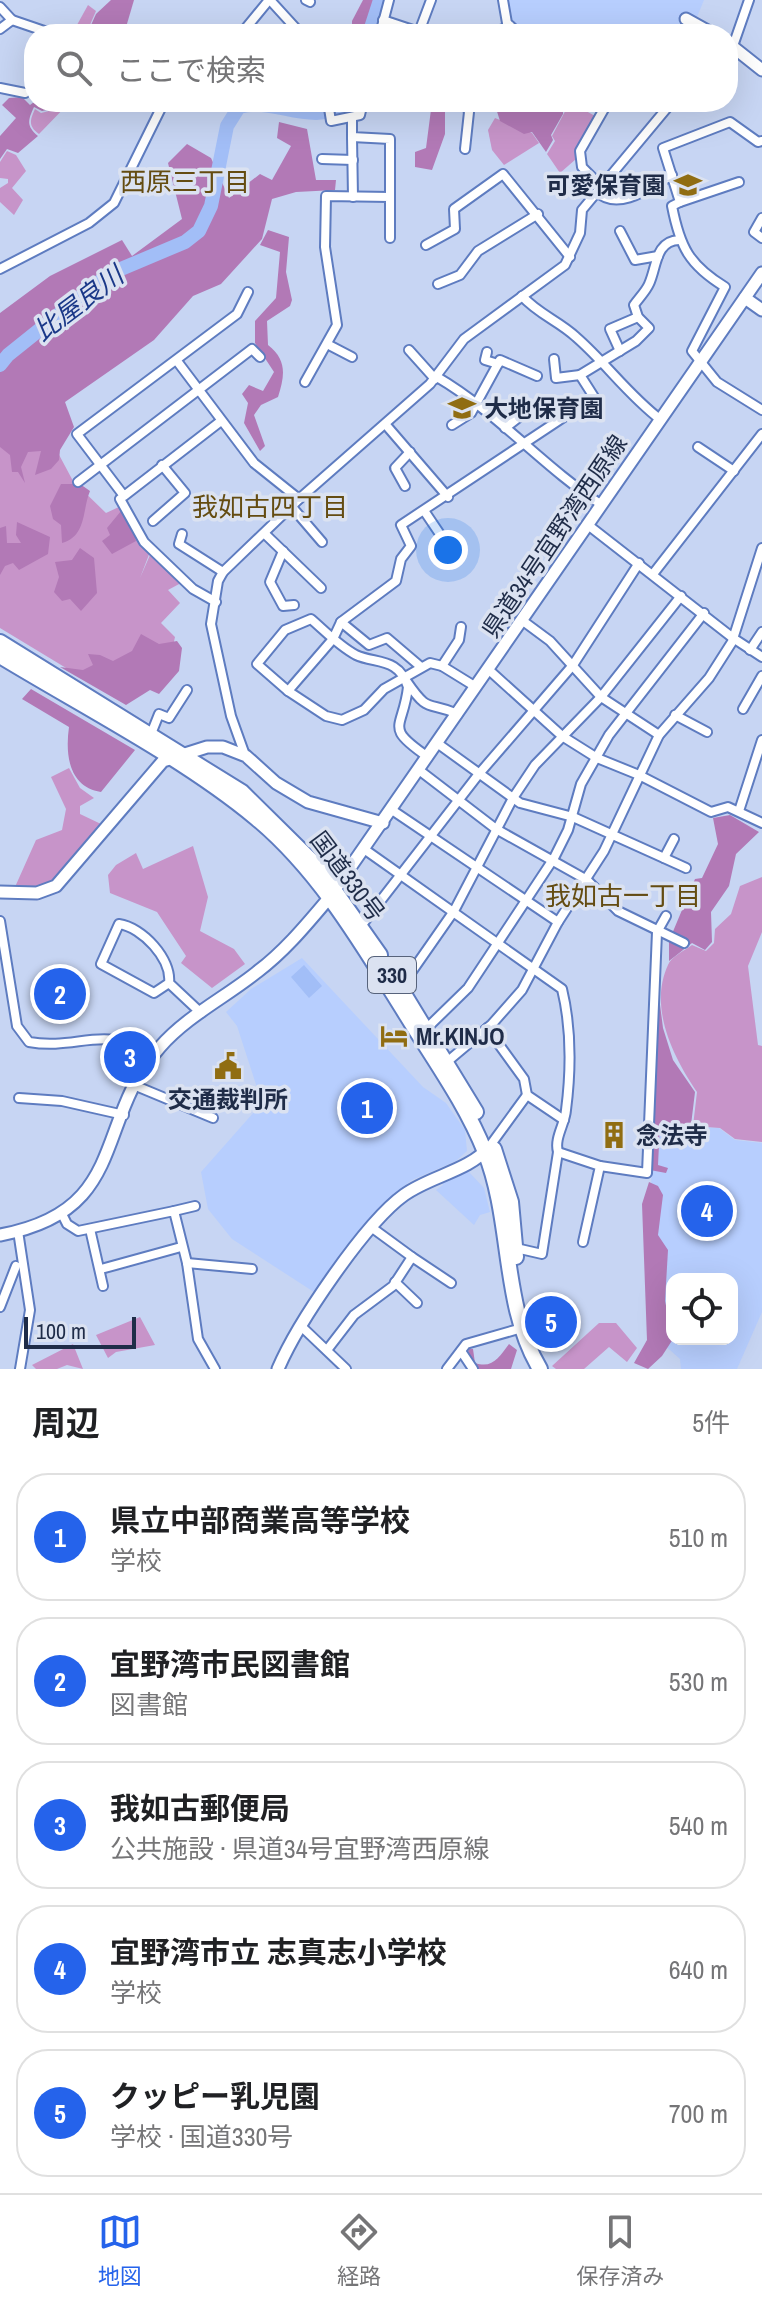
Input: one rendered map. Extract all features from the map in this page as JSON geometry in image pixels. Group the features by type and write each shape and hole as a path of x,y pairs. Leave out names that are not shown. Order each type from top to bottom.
{"highway":[{"name":"国道330号","path":"0,642 229,783 272,818 361,926 448,1061 488,1148 512,1248 516,1303 522,1328 540,1369"},
{"name":"国道330号","path":"0,656 168,758 259,821 333,893 488,1148"}],"main road":[{"path":"686,19 695,24"},
{"path":"738,50 762,70"},
{"name":"県道34号宜野湾西原線","path":"0,1235 62,1214 95,1180 152,1057 171,1036 270,962 333,893 762,273"},
{"path":"745,298 762,310"},
{"path":"0,892 43,892 61,882 168,758 213,746 246,756 292,795 332,811 383,823"},
{"path":"278,1369 302,1327 371,1227 401,1197 424,1182 474,1161 488,1148"}],"street":[{"path":"249,24 269,0 292,24"},
{"path":"382,24 389,0"},
{"path":"422,24 431,0"},
{"path":"503,0 509,24"},
{"path":"738,25 749,0"},
{"path":"0,7 12,20 24,24"},
{"path":"0,29 12,20"},
{"path":"383,20 395,24"},
{"path":"0,88 24,93"},
{"path":"0,269 89,223 114,203 159,112"},
{"path":"330,112 331,121 352,118 361,112"},
{"path":"465,149 469,112"},
{"path":"602,112 580,151 582,167 599,189 618,201 672,175"},
{"path":"246,756 231,716 223,665 211,624 223,572 299,499 436,378 464,339 570,257 580,233 582,210 664,112"},
{"path":"352,118 353,197"},
{"path":"680,202 663,148 730,122 758,142 762,141"},
{"path":"352,137 390,139 390,238"},
{"path":"322,159 353,160"},
{"path":"426,245 455,229 454,209 503,174 570,257"},
{"path":"739,182 672,206 679,240 703,273 725,287 692,349 717,382 762,410"},
{"path":"305,382 337,325 325,247 326,196 390,197"},
{"path":"438,284 460,275 478,251 538,214"},
{"path":"762,218 754,232 762,238"},
{"path":"620,231 635,260 658,256"},
{"path":"554,359 556,378 580,375 620,351 649,328 638,317 634,305 649,286 658,256 671,240 679,240"},
{"path":"221,421 124,496 77,434 237,314 239,304 248,292"},
{"path":"522,296 534,310 575,335 630,396 661,420"},
{"path":"620,351 610,329 638,317"},
{"path":"327,344 352,357"},
{"path":"78,482 252,349 260,357"},
{"path":"409,350 436,378 477,402 602,505"},
{"path":"487,352 485,360 498,364"},
{"path":"452,425 471,413 498,364 507,360 514,368 537,376"},
{"path":"177,361 254,463 299,499"},
{"path":"288,691 333,639 341,622 396,581 401,559 411,546 401,525 448,497 594,397 580,375"},
{"path":"505,428 528,410"},
{"path":"386,425 448,497"},
{"path":"653,574 762,434"},
{"path":"698,447 734,471"},
{"path":"405,486 395,468 410,452"},
{"path":"153,521 185,493 162,465"},
{"path":"120,499 144,542 193,589 216,602"},
{"path":"292,507 322,542"},
{"path":"425,512 452,552"},
{"path":"588,525 762,657"},
{"path":"182,534 179,544 223,572"},
{"path":"265,534 321,588"},
{"path":"448,1061 487,1028 522,990 558,922 587,880 612,835 659,735 718,666 733,638 762,548"},
{"path":"283,551 270,582 283,606 294,605"},
{"path":"361,926 533,707 573,665 639,563"},
{"path":"401,987 454,911 513,798 535,765 601,697 681,596"},
{"path":"427,1028 468,988 554,858 573,817 581,784 623,713 704,613"},
{"path":"458,714 426,706 417,699 405,679 382,659 359,656 333,639 311,619 285,630 257,664 288,691 326,716 342,720 372,705 384,689 405,679 430,663 442,666 476,687"},
{"path":"523,621 550,641 601,697 659,735"},
{"path":"341,622 369,645 387,638 421,667"},
{"path":"442,666 459,640 461,627"},
{"path":"750,650 762,632"},
{"path":"489,670 562,736 597,758 639,775 711,812 728,807 762,823"},
{"path":"743,709 762,676"},
{"path":"405,679 407,693 398,719 399,733 404,741 428,757"},
{"path":"151,734 159,714 169,718 187,690"},
{"path":"675,715 707,732"},
{"path":"739,811 762,740"},
{"path":"437,743 513,798 535,809 573,817 686,868"},
{"path":"419,770 496,829 554,858 587,880 618,911 684,943"},
{"path":"392,810 558,922"},
{"path":"664,858 674,839"},
{"path":"364,849 562,989 567,1008 568,1068 564,1120 556,1145 558,1152 542,1254 512,1248"},
{"path":"558,1152 600,1166 647,1173 657,932 666,916"},
{"path":"0,921 17,1026 29,1042 53,1045 112,1037 129,1042 152,1057"},
{"path":"169,983 154,993 101,964 119,924 146,936 165,965 169,983 201,1013"},
{"path":"487,1028 524,1079 527,1095 564,1120"},
{"path":"136,1086 213,1118"},
{"path":"488,1148 527,1095"},
{"path":"19,1098 62,1101 124,1115"},
{"path":"583,1242 600,1166"},
{"path":"62,1214 73,1230 90,1229 195,1206"},
{"path":"174,1211 187,1263 198,1339 215,1369"},
{"path":"371,1227 451,1283"},
{"path":"90,1229 103,1286"},
{"path":"18,1231 29,1286 29,1325 20,1369"},
{"path":"101,1269 181,1247"},
{"path":"327,1350 354,1315 395,1282 412,1257"},
{"path":"187,1263 252,1269"},
{"path":"0,1307 10,1288 16,1266"},
{"path":"395,1282 417,1303"},
{"path":"10,1288 29,1286"},
{"path":"302,1327 346,1368 357,1369"},
{"path":"447,1369 466,1344 522,1328"},
{"path":"461,1351 473,1369"}],"shaded area":[{"path":"111,0 134,0 127,24 92,24 96,14"},
{"path":"363,0 382,0 374,24 352,24"},
{"path":"506,0 704,0 694,24 513,24"},
{"path":"88,5 96,11 90,24 78,24"},
{"path":"9,98 24,99 24,112 32,112 29,123 38,136 18,153 7,149 0,159 0,136 16,118 2,105"},
{"path":"34,112 60,112 39,134 31,123"},
{"path":"431,112 445,112 445,134 432,170 415,167 415,152 426,148"},
{"path":"497,112 563,112 546,152 532,132 524,134 500,121"},
{"path":"565,112 588,112 595,116 576,150 576,159 560,173 547,154 555,141 552,136"},
{"path":"495,118 532,133 539,143 504,165 492,150 488,130"},
{"path":"279,122 307,129 316,180 336,180 335,190 296,192 272,199 262,239 221,284 193,296 154,340 65,402 74,427 60,450 59,460 51,469 35,475 41,451 28,452 21,467 25,483 18,472 12,472 10,455 0,447 0,313 50,276 122,240 132,256 182,219 168,163 187,144 211,158 229,198 260,174 272,180 291,146 277,138"},
{"path":"7,151 16,155 26,171 12,188 23,200 14,215 0,202 0,188 8,183 8,179 0,178 0,162"},
{"path":"268,230 289,237 286,272 292,300 290,306 267,321 268,345 279,356 283,375 278,397 261,405 254,415 265,446 260,451 244,423 248,403 242,394 249,385 263,391 274,372 255,343 255,321 276,298 280,252 260,245"},
{"path":"0,441 57,451 73,481 106,513 121,506 135,536 150,552 140,578 150,555 181,583 168,590 180,603 161,623 175,637 166,677 119,700 0,628"},
{"path":"61,484 80,484 90,491 80,528 70,540 62,543 61,525 53,519 50,506"},
{"path":"121,511 131,523 136,541 112,554 102,541 110,535 107,528"},
{"path":"17,522 50,537 48,554 19,570 13,563 5,566 0,575 0,528 6,526 7,543 21,543 16,535"},
{"path":"80,548 94,558 97,593 81,611 70,599 62,601 54,592 59,577 55,562 72,560"},
{"path":"141,634 159,644 177,641 182,648 179,671 159,694 150,690 126,705 60,667 83,670 93,665 88,654 113,661 132,651"},
{"path":"31,689 135,750 101,792 90,789 76,777 69,759 69,727 22,699"},
{"path":"69,768 80,788 94,798 80,806 80,814 101,824 75,860 56,878 45,884 15,887 36,840 62,830 66,809 51,777"},
{"path":"730,815 759,832 736,854 729,886 711,912 712,942 705,950 692,943 669,961 669,941 695,879 702,878 718,844 713,818"},
{"path":"193,846 208,897 200,931 234,949 245,964 212,988 181,963 186,956 157,912 110,893 108,875 116,865 136,853 143,869"},
{"path":"762,877 762,932 748,966 758,1045 762,1046 762,1142 735,1139 720,1128 693,1126 697,1092 672,1048 662,1015 661,998 670,962 692,945 706,951 714,943 715,929 731,914 740,886"},
{"path":"302,958 423,1087 446,1103 465,1130 467,1151 456,1161 412,1180 396,1192 361,1229 317,1294 232,1239 208,1209 201,1172 262,1103 237,1026 226,1012 251,989"},
{"path":"304,965 322,986 309,998 291,977"},
{"path":"658,989 663,1028 673,1060 695,1092 691,1125 660,1124 658,1165 668,1168 666,1173 650,1170"},
{"path":"651,1124 719,1128 735,1140 762,1143 762,1312 737,1369 681,1369 680,1359 652,1334"},
{"path":"468,1171 484,1188 490,1212 480,1215 474,1225 436,1190 443,1185 442,1180"},
{"path":"649,1182 658,1186 663,1195 658,1235 668,1250 665,1301 666,1345 669,1345 648,1369 634,1363 647,1340 642,1204"},
{"path":"140,1317 155,1345 116,1352 108,1358 96,1335"},
{"path":"599,1323 616,1323 637,1348 627,1362 609,1347 584,1369 556,1369 552,1366"},
{"path":"73,1344 83,1369 67,1365 57,1369 36,1369 32,1365"},
{"path":"509,1344 517,1350 511,1369 476,1369 466,1359 469,1349 473,1349 475,1363 491,1363"}],"waterway":[{"name":"比屋良川","path":"372,24 380,0"},
{"name":"比屋良川","path":"0,365 8,355 109,274 185,242 199,231 211,206 227,126 236,112"},
{"name":"比屋良川","path":"302,112 326,112"}],"place":[{"name":"可愛保育園","path":"688,185"},
{"name":"大地保育園","path":"462,408"},
{"name":"宜野湾市民図書館","path":"60,994"},
{"name":"Mr.KINJO","path":"394,1036"},
{"name":"我如古郵便局","path":"130,1057"},
{"name":"交通裁判所","path":"228,1066"},
{"name":"県立中部商業高等学校","path":"367,1108"},
{"name":"念法寺","path":"614,1135"},
{"name":"宜野湾市立 志真志小学校","path":"707,1211"},
{"name":"クッピー乳児園","path":"551,1322"}],"district":[{"name":"西原三丁目","path":"185,181"},
{"name":"我如古四丁目","path":"270,506"},
{"name":"我如古一丁目","path":"623,895"}]}
